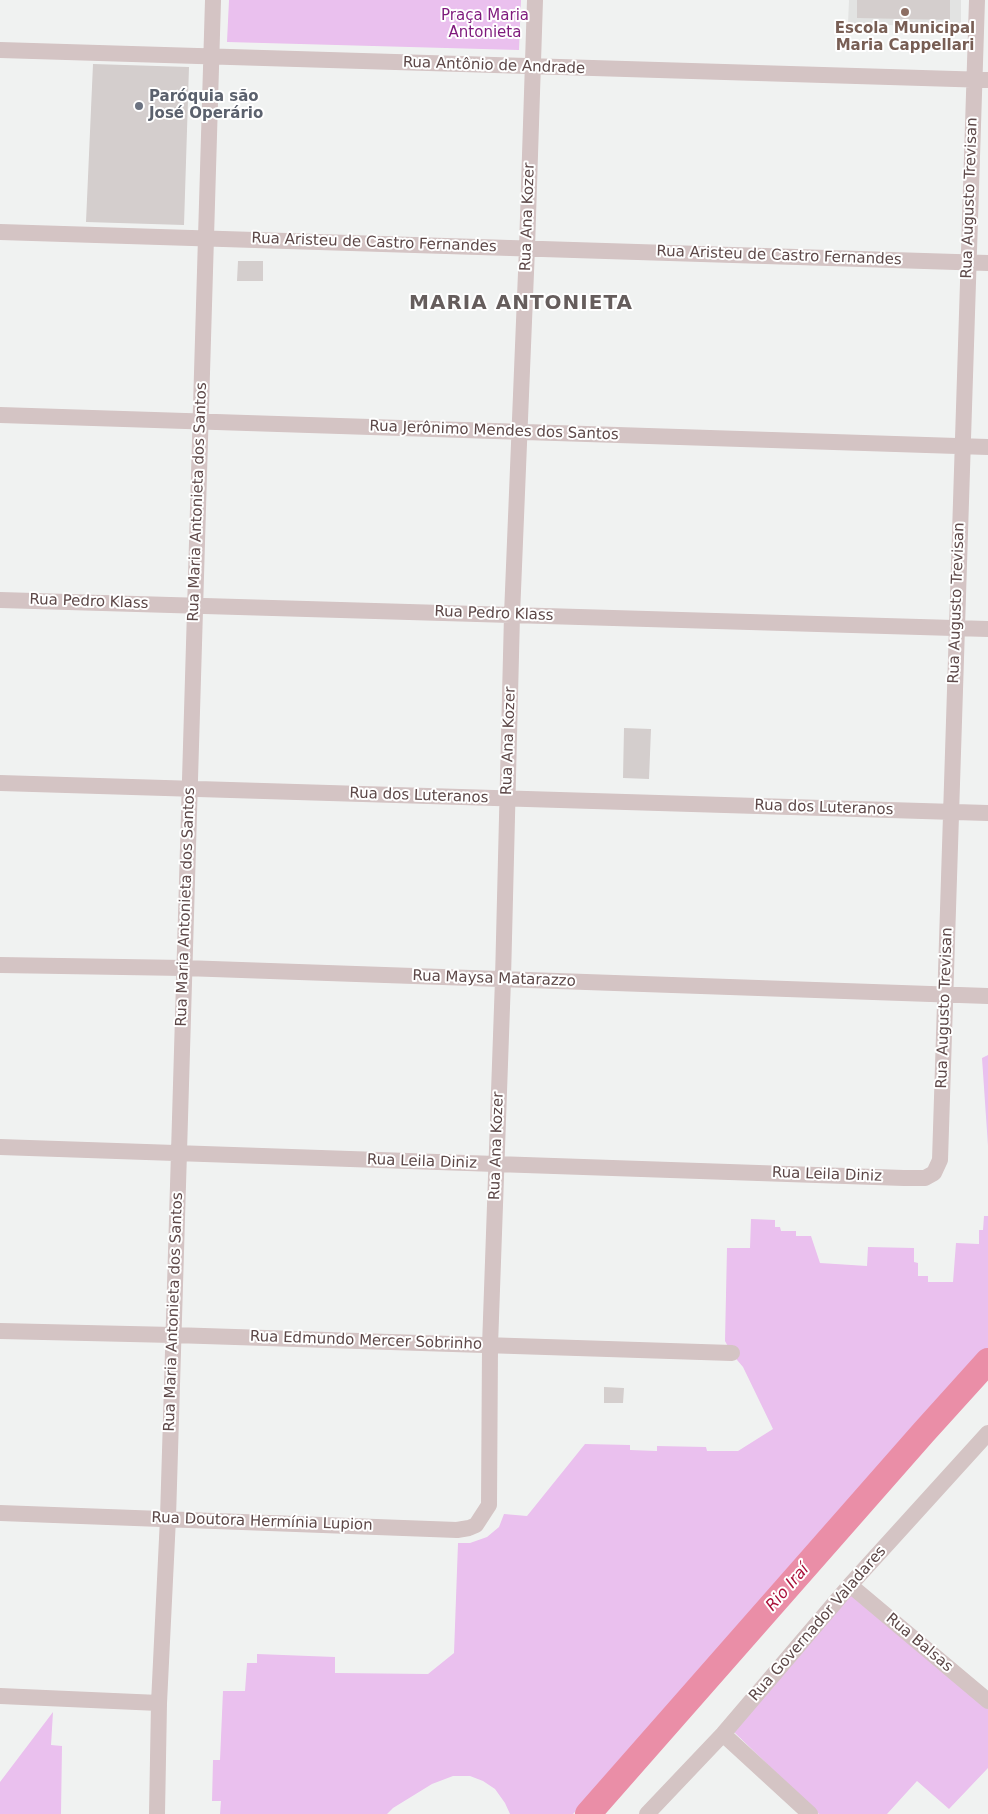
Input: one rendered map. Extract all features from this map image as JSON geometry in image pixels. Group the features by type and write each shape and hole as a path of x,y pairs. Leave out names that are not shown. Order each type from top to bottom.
{"street":[{"name":"Rua Maria Antonieta dos Santos","path":"157,1814 159,1703 168,1518 199,420 213,0"},
{"name":"Rua Ana Kozer","path":"490,1483 490,1346 503,979 512,615 527,248 534,0"},
{"name":"Rua Augusto Trevisan","path":"904,1178 929,1176 937,1170 940,1160 968,262 981,79 977,0"},
{"name":"Rua Antônio de Andrade","path":"0,50 981,79"},
{"name":"Rua Aristeu de Castro Fernandes","path":"0,232 988,263"},
{"name":"Rua Jerônimo Mendes dos Santos","path":"0,415 988,447"},
{"name":"Rua Pedro Klass","path":"0,600 988,629"},
{"name":"Rua dos Luteranos","path":"0,783 988,814"},
{"name":"Rua Maysa Matarazzo","path":"0,966 184,968 988,996"},
{"name":"Rua Leila Diniz","path":"0,1147 904,1178"},
{"name":"Rua Edmundo Mercer Sobrinho","path":"0,1331 732,1354"},
{"name":"Rua Governador Valadares","path":"647,1814 723,1734 850,1585 988,1433"},
{"name":"Rua Doutora Hermínia Lupion","path":"0,1513 457,1530 476,1525 481,1519 489,1505 490,1483"},
{"name":"Rua Balsas","path":"850,1585 988,1701"},
{"path":"0,1696 159,1703"},
{"path":"723,1734 810,1814"}],"shaded area":[{"name":"Escola Municipal Maria Cappellari","path":"849,0 961,0 961,27 848,24"}],"green space":[{"name":"Praça Maria Antonieta","path":"229,0 521,0 519,50 227,42"},
{"path":"988,1055 988,1146 982,1058"},
{"path":"984,1216 988,1216 988,1353 573,1814 510,1814 495,1789 483,1781 470,1776 453,1776 432,1784 393,1808 387,1814 220,1814 221,1801 212,1801 213,1760 220,1760 223,1691 245,1691 247,1663 257,1663 257,1654 335,1657 335,1673 428,1674 454,1653 458,1543 470,1543 487,1537 499,1527 504,1514 527,1516 585,1444 630,1445 630,1450 657,1451 657,1446 706,1447 707,1451 738,1451 773,1429 743,1367 732,1354 725,1341 727,1248 750,1248 751,1219 775,1220 775,1227 780,1227 781,1231 796,1231 796,1236 811,1236 820,1263 867,1266 868,1247 914,1248 914,1262 918,1263 918,1276 928,1276 928,1282 953,1282 956,1243 979,1244 979,1230 983,1230"},
{"path":"854,1591 988,1709 988,1768 949,1809 917,1781 887,1814 819,1814 734,1732"},
{"path":"53,1712 51,1745 62,1746 61,1814 0,1814 0,1782"}],"building":[{"name":"Escola Municipal Maria Cappellari","path":"857,0 950,0 950,20 857,18"},
{"name":"Paróquia são José Operário","path":"93,64 189,67 184,225 86,222"},
{"path":"238,261 263,261 263,281 237,281"},
{"path":"624,728 651,729 649,779 623,778"},
{"path":"604,1387 624,1388 623,1403 604,1403"}],"waterway":[{"name":"Rio Iraí","path":"588,1814 988,1361"}],"place":[{"name":"Escola Municipal Maria Cappellari","path":"905,12"},
{"name":"Paróquia são José Operário","path":"139,106"}],"district":[{"name":"MARIA ANTONIETA","path":"521,304"}]}
